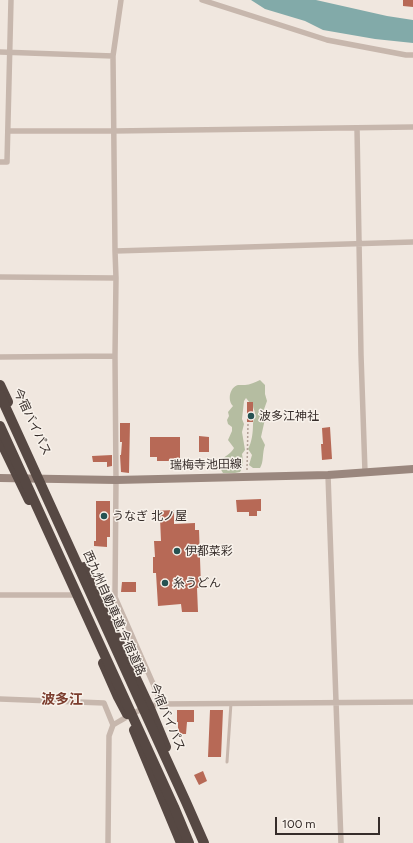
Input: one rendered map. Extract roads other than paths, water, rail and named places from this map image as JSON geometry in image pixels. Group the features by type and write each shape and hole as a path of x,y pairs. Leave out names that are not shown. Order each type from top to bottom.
{"highway":[{"name":"今宿バイパス","path":"0,385 149,706 205,843"},
{"name":"西九州自動車道;今宿道路","path":"0,395 205,843"},
{"path":"0,426 189,843"},
{"path":"0,440 49,541 118,697 128,716 181,843"}],"main road":[{"name":"瑞梅寺池田線","path":"0,478 116,480 413,470"}],"street":[{"path":"0,162 6,162 11,0"},
{"path":"122,0 112,56 116,278 115,597 162,704"},
{"path":"202,0 327,40 406,55 413,55"},
{"path":"0,52 112,56"},
{"path":"8,131 413,127"},
{"path":"357,128 361,355 365,472"},
{"path":"115,251 413,242"},
{"path":"0,277 116,278"},
{"path":"0,357 115,356"},
{"path":"328,474 341,843"},
{"path":"0,595 73,595"},
{"path":"0,699 104,703 113,725"},
{"path":"108,843 109,736 113,725 149,706 156,704 413,702"}],"lane":[{"path":"227,762 230,703"}],"water":[{"path":"251,0 316,0 387,16 413,20 413,43 375,39 323,30 305,21 265,9"}],"place":[{"name":"波多江神社","path":"251,416"},
{"name":"うなぎ 北ノ屋","path":"104,516"},
{"name":"伊都菜彩","path":"177,551"},
{"name":"糸うどん","path":"165,583"}],"district":[{"name":"波多江","path":"62,700"}]}
